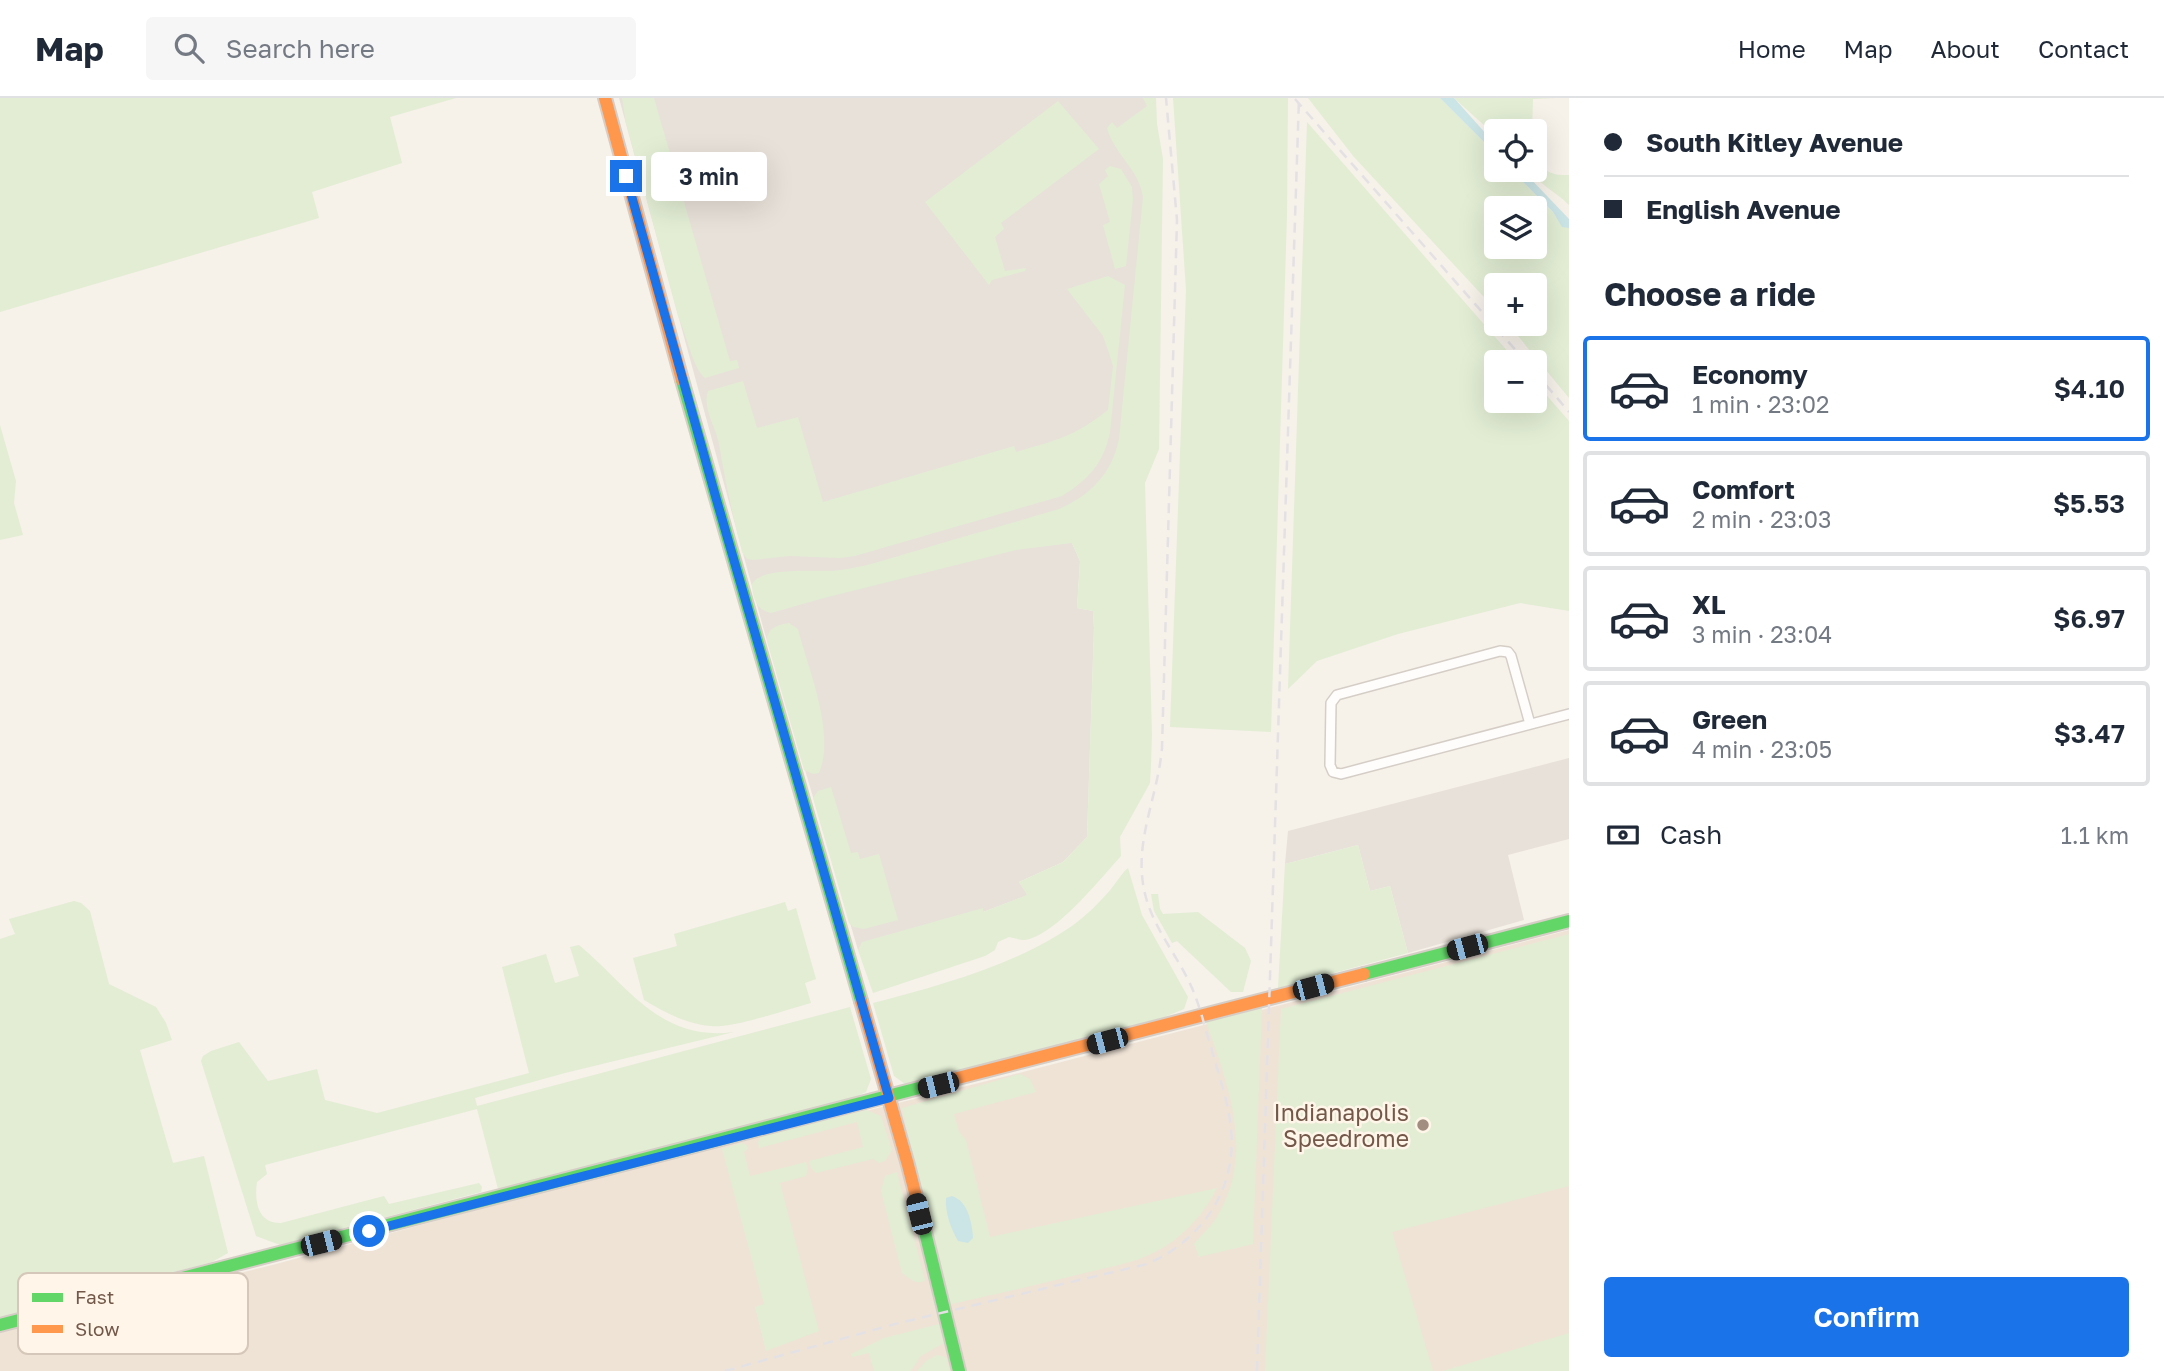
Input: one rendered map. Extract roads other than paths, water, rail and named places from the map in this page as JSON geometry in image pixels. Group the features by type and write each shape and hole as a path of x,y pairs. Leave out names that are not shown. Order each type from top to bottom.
{"street":[{"path":"605,98 719,509 889,1098 959,1371"},
{"path":"1530,724 1511,656 1508,652 1500,651 1337,695 1331,705 1330,765 1333,772 1341,774 1569,714"},
{"path":"204,1273 1569,921"},
{"path":"0,1325 18,1320"}],"water":[{"path":"1440,98 1454,98 1484,132 1484,142"},
{"path":"1523,182 1534,182 1569,219 1569,228 1562,227 1547,206 1547,196 1537,196"},
{"path":"952,1196 962,1203 968,1213 973,1238 968,1243 958,1241 949,1221 946,1198"}],"railway":[{"path":"725,1371 899,1323 1147,1264 1186,1240 1214,1207 1223,1187 1232,1144 1225,1095 1195,996 1152,915 1142,871 1144,836 1162,748 1177,220 1166,98"},
{"path":"1257,1371 1299,98"},
{"path":"1295,99 1515,350"},
{"path":"1547,386 1569,412"}],"place":[{"name":"Indianapolis Speedrome","path":"1423,1125"}]}
